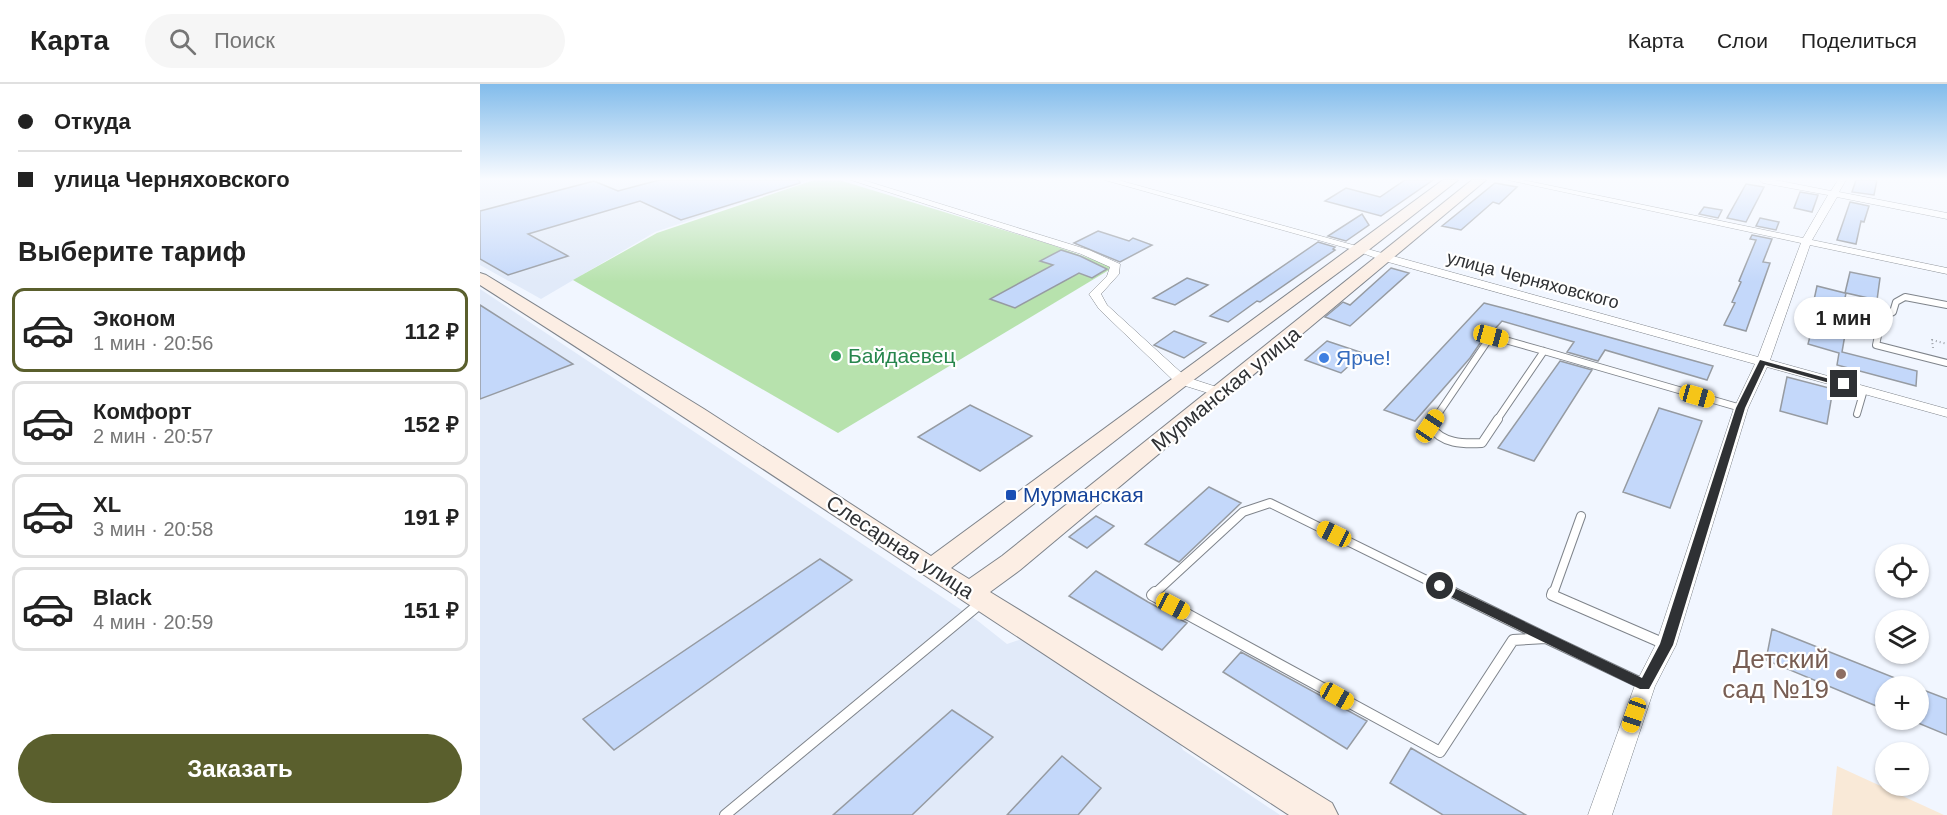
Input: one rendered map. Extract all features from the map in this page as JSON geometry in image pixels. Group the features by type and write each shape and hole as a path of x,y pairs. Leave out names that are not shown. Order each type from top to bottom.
{"main road":[{"name":"Мурманская улица","path":"932,569 1181,380 1407,214"},
{"name":"Мурманская улица","path":"976,597 1011,563 1438,214"},
{"name":"Слесарная улица","path":"480,278 1320,815"}],"street":[{"path":"964,214 1085,252 1116,267 1113,276 1098,288 1095,294 1103,307 1181,380 1221,393"},
{"name":"улица Черняховского","path":"1237,214 1385,258 1947,413"},
{"path":"1688,214 1947,271"},
{"path":"1600,815 1645,685 1666,645 1741,408 1763,362 1807,240 1822,214"}],"lane":[{"path":"1947,305 1905,297 1896,302 1893,312 1882,317 1875,347 1947,363"},
{"path":"1544,351 1482,443 1464,444 1446,440 1433,433 1430,426 1491,336 1544,351 1741,408"},
{"path":"1857,414 1864,390"},
{"path":"1546,638 1513,640 1440,752 1152,595 1214,536 1243,512 1270,503 1645,685"},
{"path":"1581,516 1552,595 1666,645"},
{"path":"725,815 976,597"}],"shaded area":[{"path":"480,214 708,214 655,232 541,299 480,265"},
{"path":"480,289 978,621 1007,644 1031,636 1169,720 1183,750 1280,815 480,815"},
{"path":"1837,766 1875,783 1875,796 1903,796 1944,815 1832,815"}],"green space":[{"name":"Байдаевец","path":"713,214 951,214 1049,244 1114,267 838,433 573,280 657,233"}],"building":[{"path":"480,214 595,214 528,234 568,256 508,275 480,259"},
{"path":"668,214 700,214 681,220"},
{"path":"1362,214 1369,225 1346,241 1328,236"},
{"path":"1457,214 1479,214 1461,230 1442,226"},
{"path":"1700,214 1720,214 1718,218"},
{"path":"1729,214 1750,214 1746,222 1727,218"},
{"path":"1846,214 1866,214 1864,222 1861,221 1856,244 1837,240"},
{"path":"1760,218 1779,222 1776,230 1756,226"},
{"path":"1098,231 1129,241 1133,238 1152,245 1120,262 1074,243"},
{"path":"1752,235 1772,239 1763,262 1770,263 1746,331 1724,325 1735,303 1732,302 1756,240 1750,239"},
{"path":"1318,242 1335,247 1333,249 1335,250 1228,322 1210,316"},
{"name":"Байдаевец","path":"1061,250 1107,269 1092,278 1079,273 1015,308 990,299 1053,265 1040,261"},
{"path":"1391,268 1409,273 1350,326 1325,317 1343,302 1350,305"},
{"path":"1850,272 1880,278 1877,300 1846,293 1839,327 1846,329 1842,352 1917,371 1916,386 1837,365 1839,353 1808,344 1817,310 1812,309 1817,286 1845,293"},
{"path":"1187,278 1208,285 1175,305 1153,298"},
{"path":"1484,303 1713,366 1707,380 1605,350 1598,361 1567,352 1574,342 1502,321 1493,331 1487,333 1470,358 1415,421 1384,410"},
{"path":"480,305 573,364 480,399"},
{"path":"1174,331 1206,343 1184,358 1154,345"},
{"path":"1327,341 1363,353 1341,373 1305,360"},
{"path":"1560,361 1592,370 1534,461 1498,448"},
{"path":"1787,377 1833,389 1827,424 1780,411"},
{"path":"970,405 1032,436 980,471 918,437"},
{"path":"1659,408 1702,421 1670,508 1623,492"},
{"path":"1209,487 1241,503 1179,562 1145,544"},
{"path":"1096,516 1114,526 1087,548 1069,537"},
{"path":"820,559 852,580 614,750 583,719"},
{"path":"1096,571 1187,623 1162,650 1069,596"},
{"name":"Детский сад №19","path":"1772,629 1890,676 1875,676 1875,705 1766,660"},
{"path":"1241,652 1367,721 1347,749 1223,672"},
{"path":"1929,692 1947,699 1947,735 1929,728"},
{"path":"952,710 993,737 912,815 833,815"},
{"path":"1411,748 1526,815 1443,815 1390,783"},
{"path":"1062,756 1101,788 1078,815 1007,815"}],"place":[{"name":"Байдаевец","path":"836,356"},
{"name":"Ярче!","path":"1324,358"},
{"name":"Мурманская","path":"1011,495"},
{"name":"Детский сад №19","path":"1841,674"}],"route":[{"path":"1440,586 1645,685 1666,645 1741,408 1763,362 1844,384"}]}
